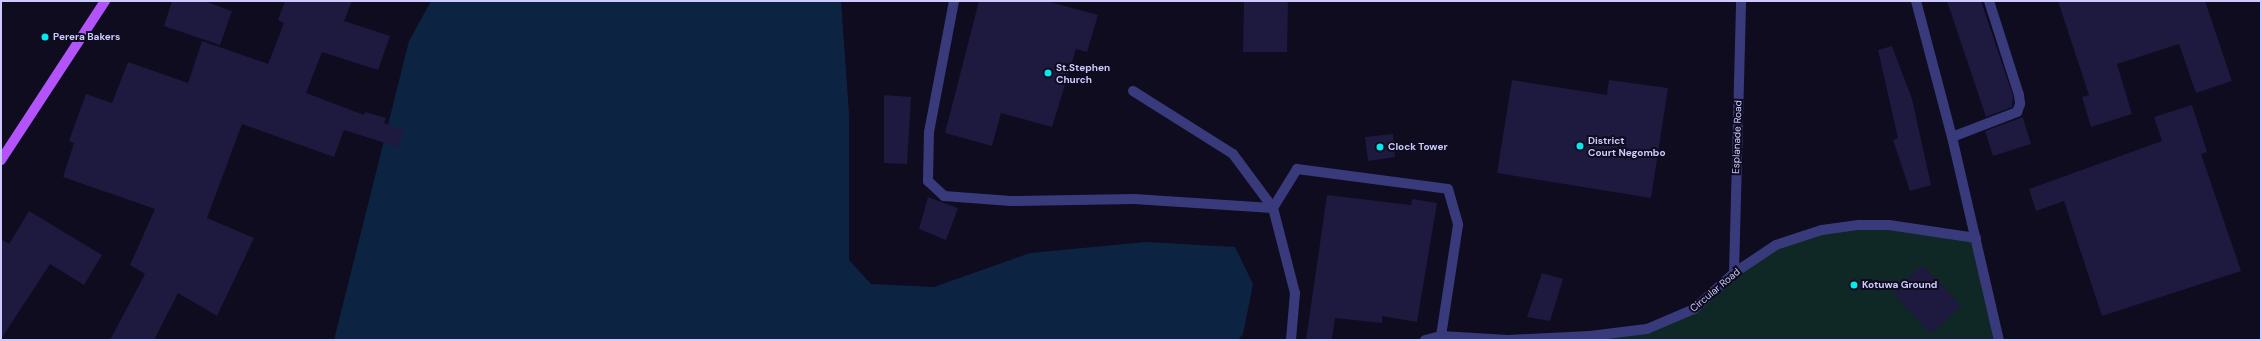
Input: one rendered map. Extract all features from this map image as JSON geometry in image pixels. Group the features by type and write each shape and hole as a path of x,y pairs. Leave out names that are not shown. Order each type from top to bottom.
{"main road":[{"path":"1,160 104,1"}],"street":[{"path":"954,1 929,132 928,182 944,196 1011,201 1134,198 1273,208"},
{"name":"Esplanade Road","path":"1734,273 1741,1"},
{"path":"1916,1 1952,136 1999,340"},
{"path":"1952,136 2017,112 2020,104 2020,95 1989,1"},
{"path":"1133,91 1233,154 1273,208 1296,293 1291,340"},
{"path":"1273,208 1297,169 1448,189 1458,224 1441,336"},
{"name":"Circular Road","path":"1425,340 1441,336 1508,340 1590,336 1648,329 1694,310 1734,273 1776,245 1822,230 1859,225 1889,225 1976,238"}],"green space":[{"name":"Kotuwa Ground","path":"1859,225 1976,238 1999,340 1425,340 1590,336 1675,319 1776,245"}],"water":[{"path":"431,1 841,1 849,113 849,260 871,284 934,287 1030,253 1146,242 1235,247 1253,284 1243,334 1238,340 334,340 409,41"}],"building":[{"path":"172,1 204,1 232,11 220,45 164,26"},
{"path":"285,1 352,1 344,21 390,36 378,70 322,52 306,93 364,115 365,112 386,118 384,123 404,130 398,147 344,130 334,157 242,124 207,218 254,238 217,316 178,293 154,340 110,340 145,274 130,265 155,209 63,177 74,143 69,141 86,94 112,103 128,62 188,83 202,41 268,64 284,23 278,20"},
{"path":"979,1 1046,1 1098,15 1087,52 1076,49 1052,127 1001,113 992,146 945,133"},
{"path":"1244,1 1288,1 1287,52 1243,52"},
{"path":"1947,1 1981,1 2013,96 2012,107 1986,117"},
{"path":"2058,1 2205,1 2232,81 2196,93 2179,44 2117,64 2132,114 2091,127 2082,97 2089,95"},
{"path":"1892,46 1912,99 1931,185 1910,191 1893,140 1898,138 1878,50"},
{"name":"District Court Negombo","path":"1512,80 1607,95 1609,80 1668,88 1651,198 1497,173"},
{"path":"884,95 911,97 907,164 884,163"},
{"path":"2192,105 2207,152 2201,154 2241,271 2102,316 2064,201 2036,211 2029,189 2162,141 2154,117"},
{"path":"2023,118 2031,144 1993,156 1985,131"},
{"name":"Clock Tower","path":"1393,134 1395,157 1368,161 1365,137"},
{"path":"1327,195 1411,205 1412,199 1437,203 1417,322 1382,316 1382,323 1335,318 1332,340 1306,340"},
{"path":"928,197 958,208 946,240 919,229"},
{"path":"29,211 102,255 84,285 50,264 1,339 1,239 9,244"},
{"path":"1922,265 1961,305 1931,334 1893,293"},
{"path":"1542,273 1563,279 1550,321 1527,317"}],"place":[{"name":"Perera Bakers","path":"45,37"},
{"name":"St.Stephen Church","path":"1048,73"},
{"name":"District Court Negombo","path":"1580,146"},
{"name":"Clock Tower","path":"1380,147"},
{"name":"Kotuwa Ground","path":"1854,285"}]}
